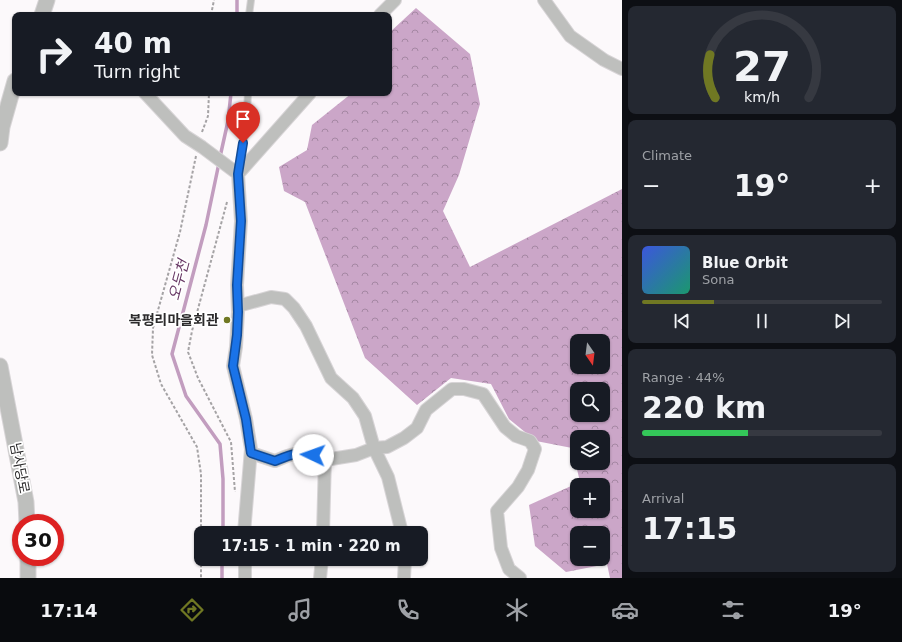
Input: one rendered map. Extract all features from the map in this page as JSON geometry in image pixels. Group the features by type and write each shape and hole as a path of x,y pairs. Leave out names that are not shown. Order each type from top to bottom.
{"street":[{"path":"43,12 47,0"},
{"path":"383,12 395,0"},
{"path":"544,0 570,36 604,60 622,69"},
{"path":"0,143 2,127 12,92"},
{"path":"148,96 185,136 200,145 236,173 241,221 237,285 238,306 236,347 233,366 246,419 251,453 245,526"},
{"path":"236,173 307,96"},
{"path":"238,306 271,297 285,299 294,308 306,326 331,378 353,398 365,416 374,448 388,477 400,526"},
{"name":"남사당로","path":"0,366 26,502 27,514"},
{"path":"251,453 275,461 302,452 331,459 356,455 374,448 387,447 404,438 417,428 426,410 452,389 464,389 483,394 505,427 516,436 530,441 535,449 528,470 518,487 497,511 501,548 509,569 520,578"},
{"path":"323,526 325,458"},
{"path":"28,566 28,578"},
{"path":"245,566 245,578"},
{"path":"320,578 321,566"},
{"path":"404,578 405,566"}],"lane":[{"path":"249,12 251,0"},
{"path":"236,173 246,128 248,96"}],"path":[{"path":"212,12 214,0"},
{"path":"201,578 201,474 197,447 161,384 152,355 153,328 180,232 196,157 208,116 209,96"},
{"path":"228,198 192,331 188,352 198,378 232,442 235,493"}],"green space":[{"path":"416,8 470,54 480,104 459,175 443,211 470,267 622,189 622,578 610,578 607,566 610,566 610,526 570,526 570,566 597,566 566,572 535,546 529,505 570,487 570,518 610,518 610,478 579,478 577,470 610,470 610,430 570,430 570,448 536,441 509,419 491,384 451,378 417,405 365,358 305,202 284,191 279,167 307,150 312,125 348,96 392,96 392,30"}],"waterway":[{"name":"오두천","path":"237,0 237,12"},
{"name":"오두천","path":"220,157 228,121 231,96"},
{"name":"오두천","path":"219,163 206,225 172,354 186,396 220,444 223,479 223,526"},
{"name":"오두천","path":"222,566 222,578"}],"place":[{"name":"복평리마을회관","path":"227,320"}],"route":[{"path":"243,143 238,174 241,221 237,285 237,335 233,366 246,419 251,453 275,461 302,452 313,455"}]}
